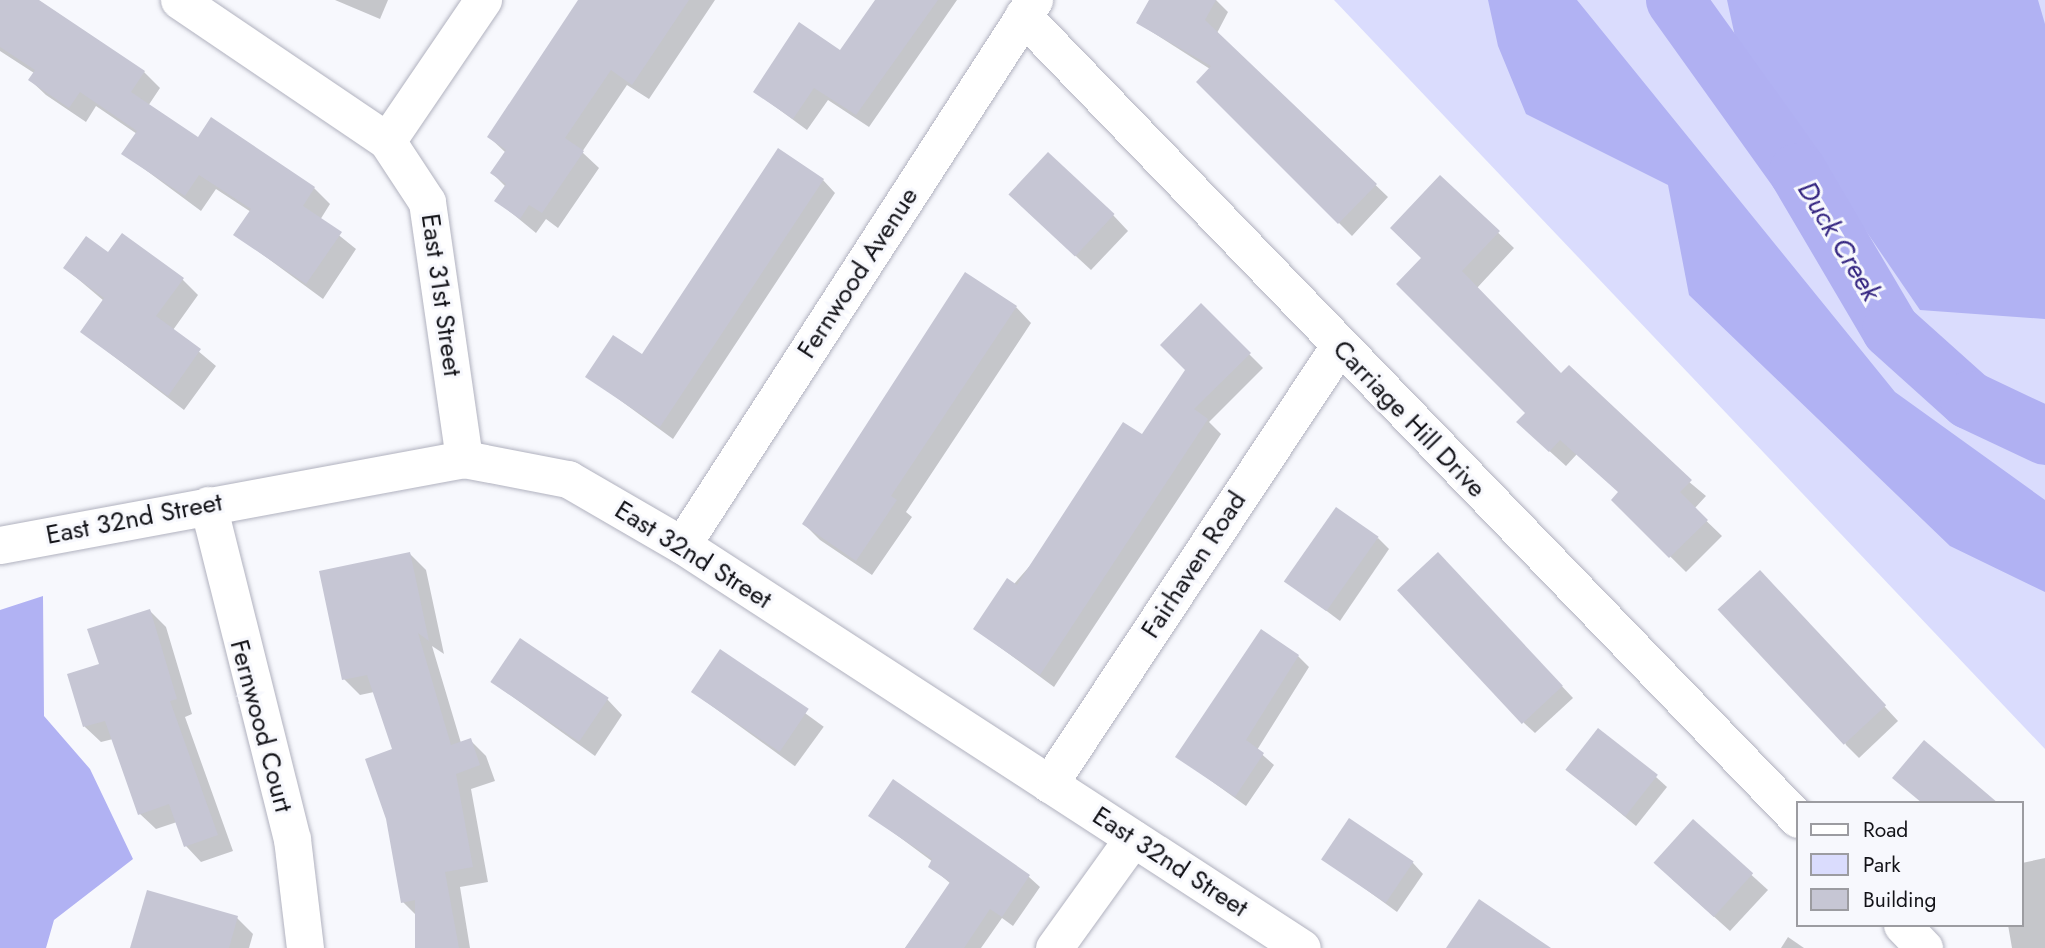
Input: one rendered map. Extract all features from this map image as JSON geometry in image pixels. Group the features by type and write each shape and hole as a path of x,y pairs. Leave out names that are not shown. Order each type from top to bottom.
{"street":[{"name":"East 31st Street","path":"179,0 387,141 427,202 464,460"},
{"path":"387,141 483,0"},
{"name":"Carriage Hill Drive","path":"1029,8 1339,346 1797,818"},
{"name":"Fernwood Avenue","path":"682,545 1029,8"},
{"name":"Fairhaven Road","path":"1049,784 1339,346"},
{"name":"East 32nd Street","path":"0,545 464,460 568,479 682,545 1302,948"},
{"name":"Fernwood Court","path":"208,505 292,839 305,948"},
{"path":"1054,948 1133,838"},
{"path":"1904,927 1924,948"}],"green space":[{"path":"1334,0 2045,0 2045,749"}],"shaded area":[{"path":"1488,0 1577,0 1895,392 2045,500 2045,592 1950,546 1689,295 1668,185 1526,114 1498,46"},
{"path":"1727,0 2038,0 2045,24 2045,319 1920,310 1736,41"},
{"path":"43,596 44,716 90,769 133,859 54,920 46,948 0,948 0,610"}],"building":[{"path":"0,0 39,0 145,71 131,92 198,137 211,117 315,187 303,206 342,232 306,284 233,235 251,209 199,175 185,196 121,154 137,131 80,92 69,108 28,80 35,70 0,47"},
{"path":"578,0 689,0 632,85 611,70 565,138 584,151 542,213 529,205 520,219 494,201 506,184 490,173 506,150 487,137"},
{"path":"875,0 938,0 856,115 814,88 793,119 753,92 799,22 840,50"},
{"path":"1149,0 1216,0 1205,20 1377,184 1338,224 1196,82 1211,66 1136,23"},
{"path":"778,148 824,179 660,427 585,377 613,335 642,354"},
{"path":"1048,152 1115,214 1075,256 1008,194"},
{"path":"1440,175 1500,231 1462,271 1561,373 1569,365 1692,480 1680,492 1708,520 1669,558 1611,500 1618,492 1560,440 1549,452 1516,422 1525,413 1396,284 1421,258 1390,228"},
{"path":"122,233 184,278 156,316 201,349 168,396 80,332 104,298 63,268 86,236 108,252"},
{"path":"965,272 1017,306 891,496 897,500 856,561 802,524"},
{"path":"1201,303 1251,353 1194,409 1208,419 1040,675 973,629 1007,578 1017,585 1123,422 1142,434 1185,370 1160,345"},
{"path":"1336,507 1379,537 1326,611 1284,582"},
{"path":"410,552 429,641 418,633 451,745 471,738 480,765 456,774 473,867 445,872 459,948 415,948 415,900 401,903 386,819 365,759 392,749 367,675 342,680 319,571"},
{"path":"1438,552 1563,686 1522,724 1397,590"},
{"path":"1760,570 1886,705 1844,745 1718,610"},
{"path":"150,609 177,699 170,701 218,835 184,847 169,804 138,815 105,721 83,727 67,674 99,664 87,629"},
{"path":"1261,629 1299,655 1246,740 1264,753 1235,797 1175,757"},
{"path":"520,638 609,698 579,742 490,682"},
{"path":"720,649 809,709 780,752 691,692"},
{"path":"1598,728 1658,775 1625,817 1565,770"},
{"path":"1924,740 1996,801 1920,801 1892,778"},
{"path":"893,779 1030,875 1002,917 990,909 964,948 905,948 950,882 928,867 932,859 868,816"},
{"path":"1349,818 1414,862 1386,903 1321,859"},
{"path":"1693,819 1753,873 1714,917 1654,863"},
{"path":"147,890 238,916 229,948 130,948"},
{"path":"1479,899 1551,948 1446,948"}],"waterway":[{"name":"Duck Creek","path":"1675,0 1798,172 1891,330 1969,400 2045,436"}]}
